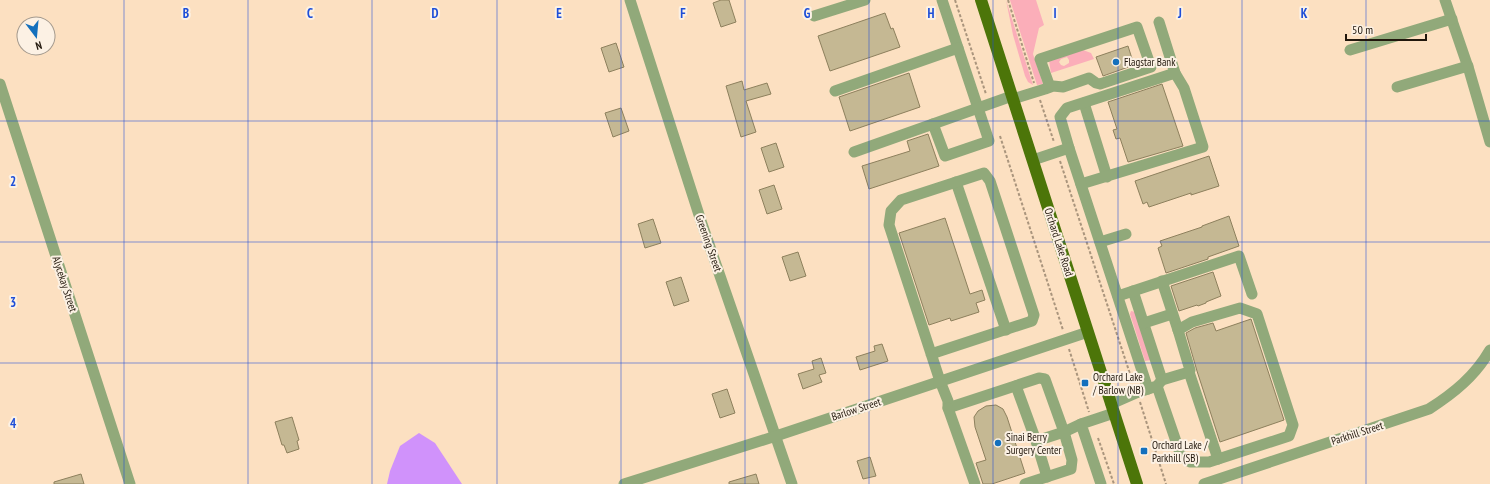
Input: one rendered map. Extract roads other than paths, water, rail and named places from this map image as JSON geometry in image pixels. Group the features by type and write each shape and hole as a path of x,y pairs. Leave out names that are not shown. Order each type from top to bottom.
{"main road":[{"name":"Orchard Lake Road","path":"981,0 1137,484"}],"street":[{"name":"Greening Street","path":"630,0 701,221 792,484"},
{"path":"814,16 865,0"},
{"path":"933,124 945,156 989,141 984,106 958,48 942,0"},
{"path":"1445,0 1468,66 1490,142"},
{"path":"1350,50 1452,19"},
{"path":"1081,184 1203,147 1184,88 1175,73 1159,22"},
{"path":"854,152 1013,97 1037,91 1050,87 1053,86 1063,87 1089,78 1100,84 1151,67 1138,26 1040,59 1050,87"},
{"path":"835,91 958,48"},
{"path":"1397,87 1468,66"},
{"path":"1175,73 1067,108 1060,117 1069,148 1118,296 1156,385 1181,456 1190,462 1209,462 1289,436 1293,425 1257,314 1240,308 1192,322 1178,330"},
{"name":"Alycekay Street","path":"0,84 130,484"},
{"path":"1084,103 1107,177"},
{"path":"1033,160 1069,148"},
{"path":"931,354 1032,321 1034,315 993,189 990,181 984,173 901,200 891,211 889,225 931,354 940,381 948,401 948,408 975,484"},
{"path":"956,182 1006,330"},
{"path":"1100,242 1126,234"},
{"path":"1118,296 1239,256 1252,294"},
{"path":"1162,282 1178,330 1190,370 1189,372 1218,459"},
{"path":"1134,291 1144,323 1156,385"},
{"path":"1144,323 1172,314"},
{"name":"Barlow Street","path":"624,484 776,436 1088,332"},
{"name":"Parkhill Street","path":"1204,484 1428,409 1449,397 1471,377 1490,350"},
{"path":"1036,441 1064,432 1087,422 1113,409 1136,393 1189,372"},
{"path":"948,408 1039,378 1045,379 1064,432 1072,460 1071,468 1024,484"},
{"path":"1016,386 1036,441 1046,477"},
{"path":"1087,422 1101,484"}],"place":[{"name":"Flagstar Bank","path":"1116,62"},
{"name":"Orchard Lake / Barlow (NB)","path":"1085,383"},
{"name":"Sinai Berry Surgery Center","path":"998,443"},
{"name":"Orchard Lake / Parkhill (SB)","path":"1144,451"}]}
